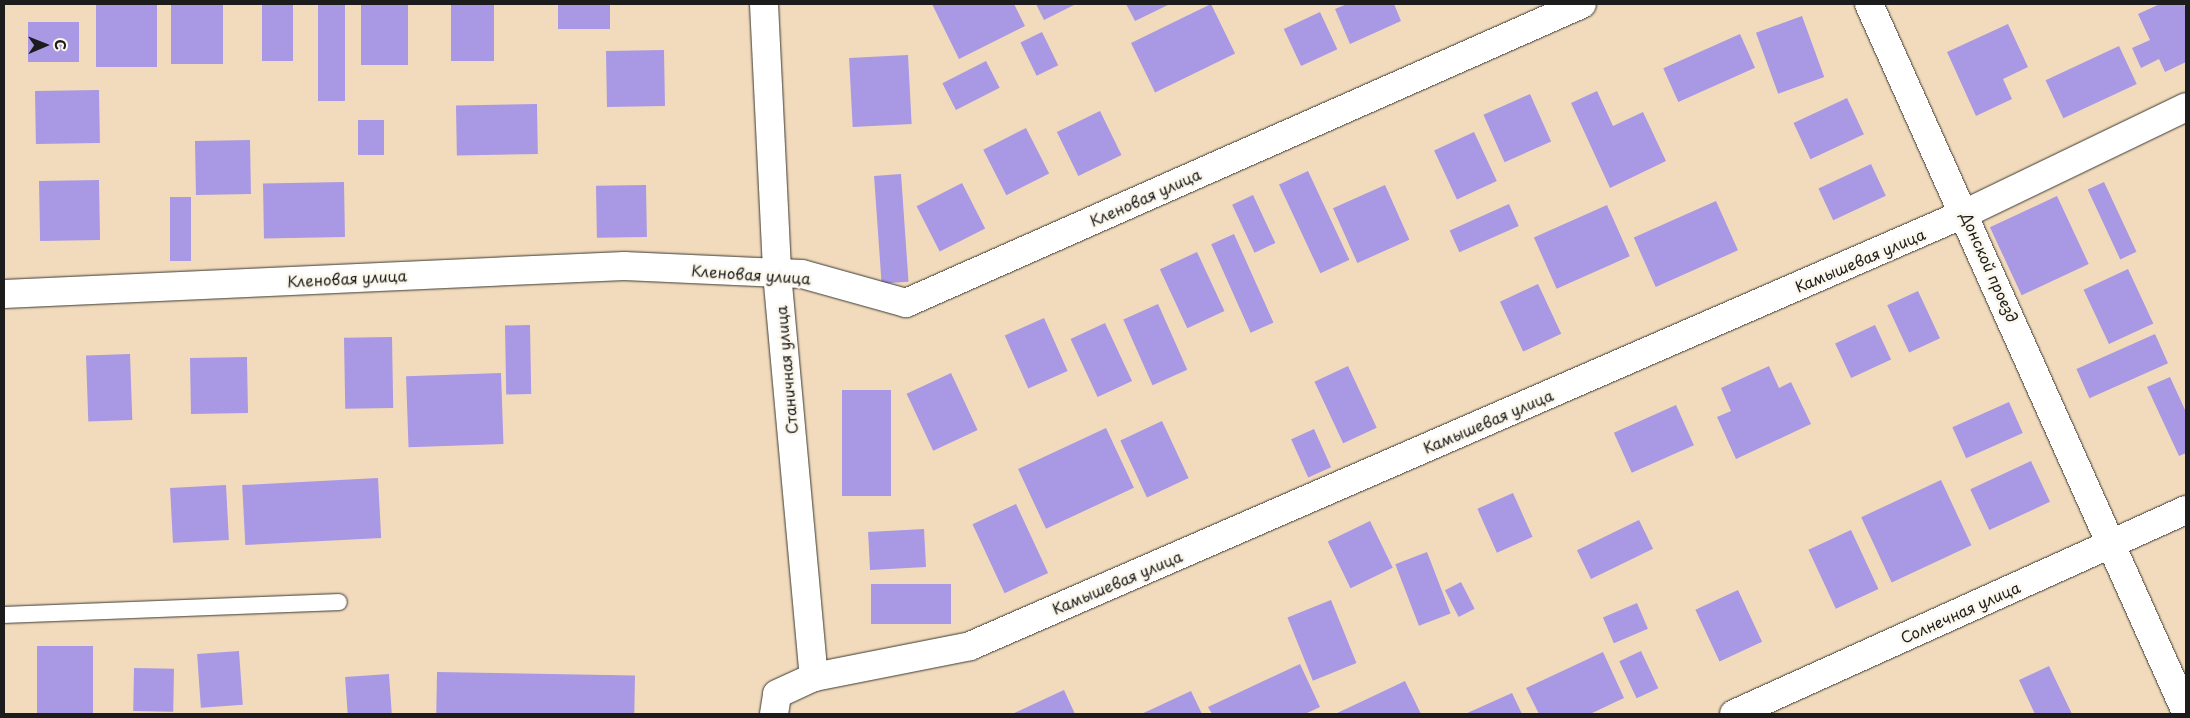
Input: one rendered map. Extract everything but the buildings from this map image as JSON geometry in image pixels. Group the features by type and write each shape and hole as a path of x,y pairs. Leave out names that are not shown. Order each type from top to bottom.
{"street":[{"name":"Станичная улица","path":"764,4 777,273 814,677"},
{"name":"Кленовая улица","path":"4,294 624,266 802,274 906,303 1582,4"},
{"name":"Донской проезд","path":"1869,4 1966,213 2186,712"},
{"name":"Камышевая улица","path":"776,704 814,677 970,646 1966,213 2186,107"},
{"name":"Солнечная улица","path":"1734,714 2111,542 2186,510"}],"lane":[{"path":"4,615 339,602"}]}
